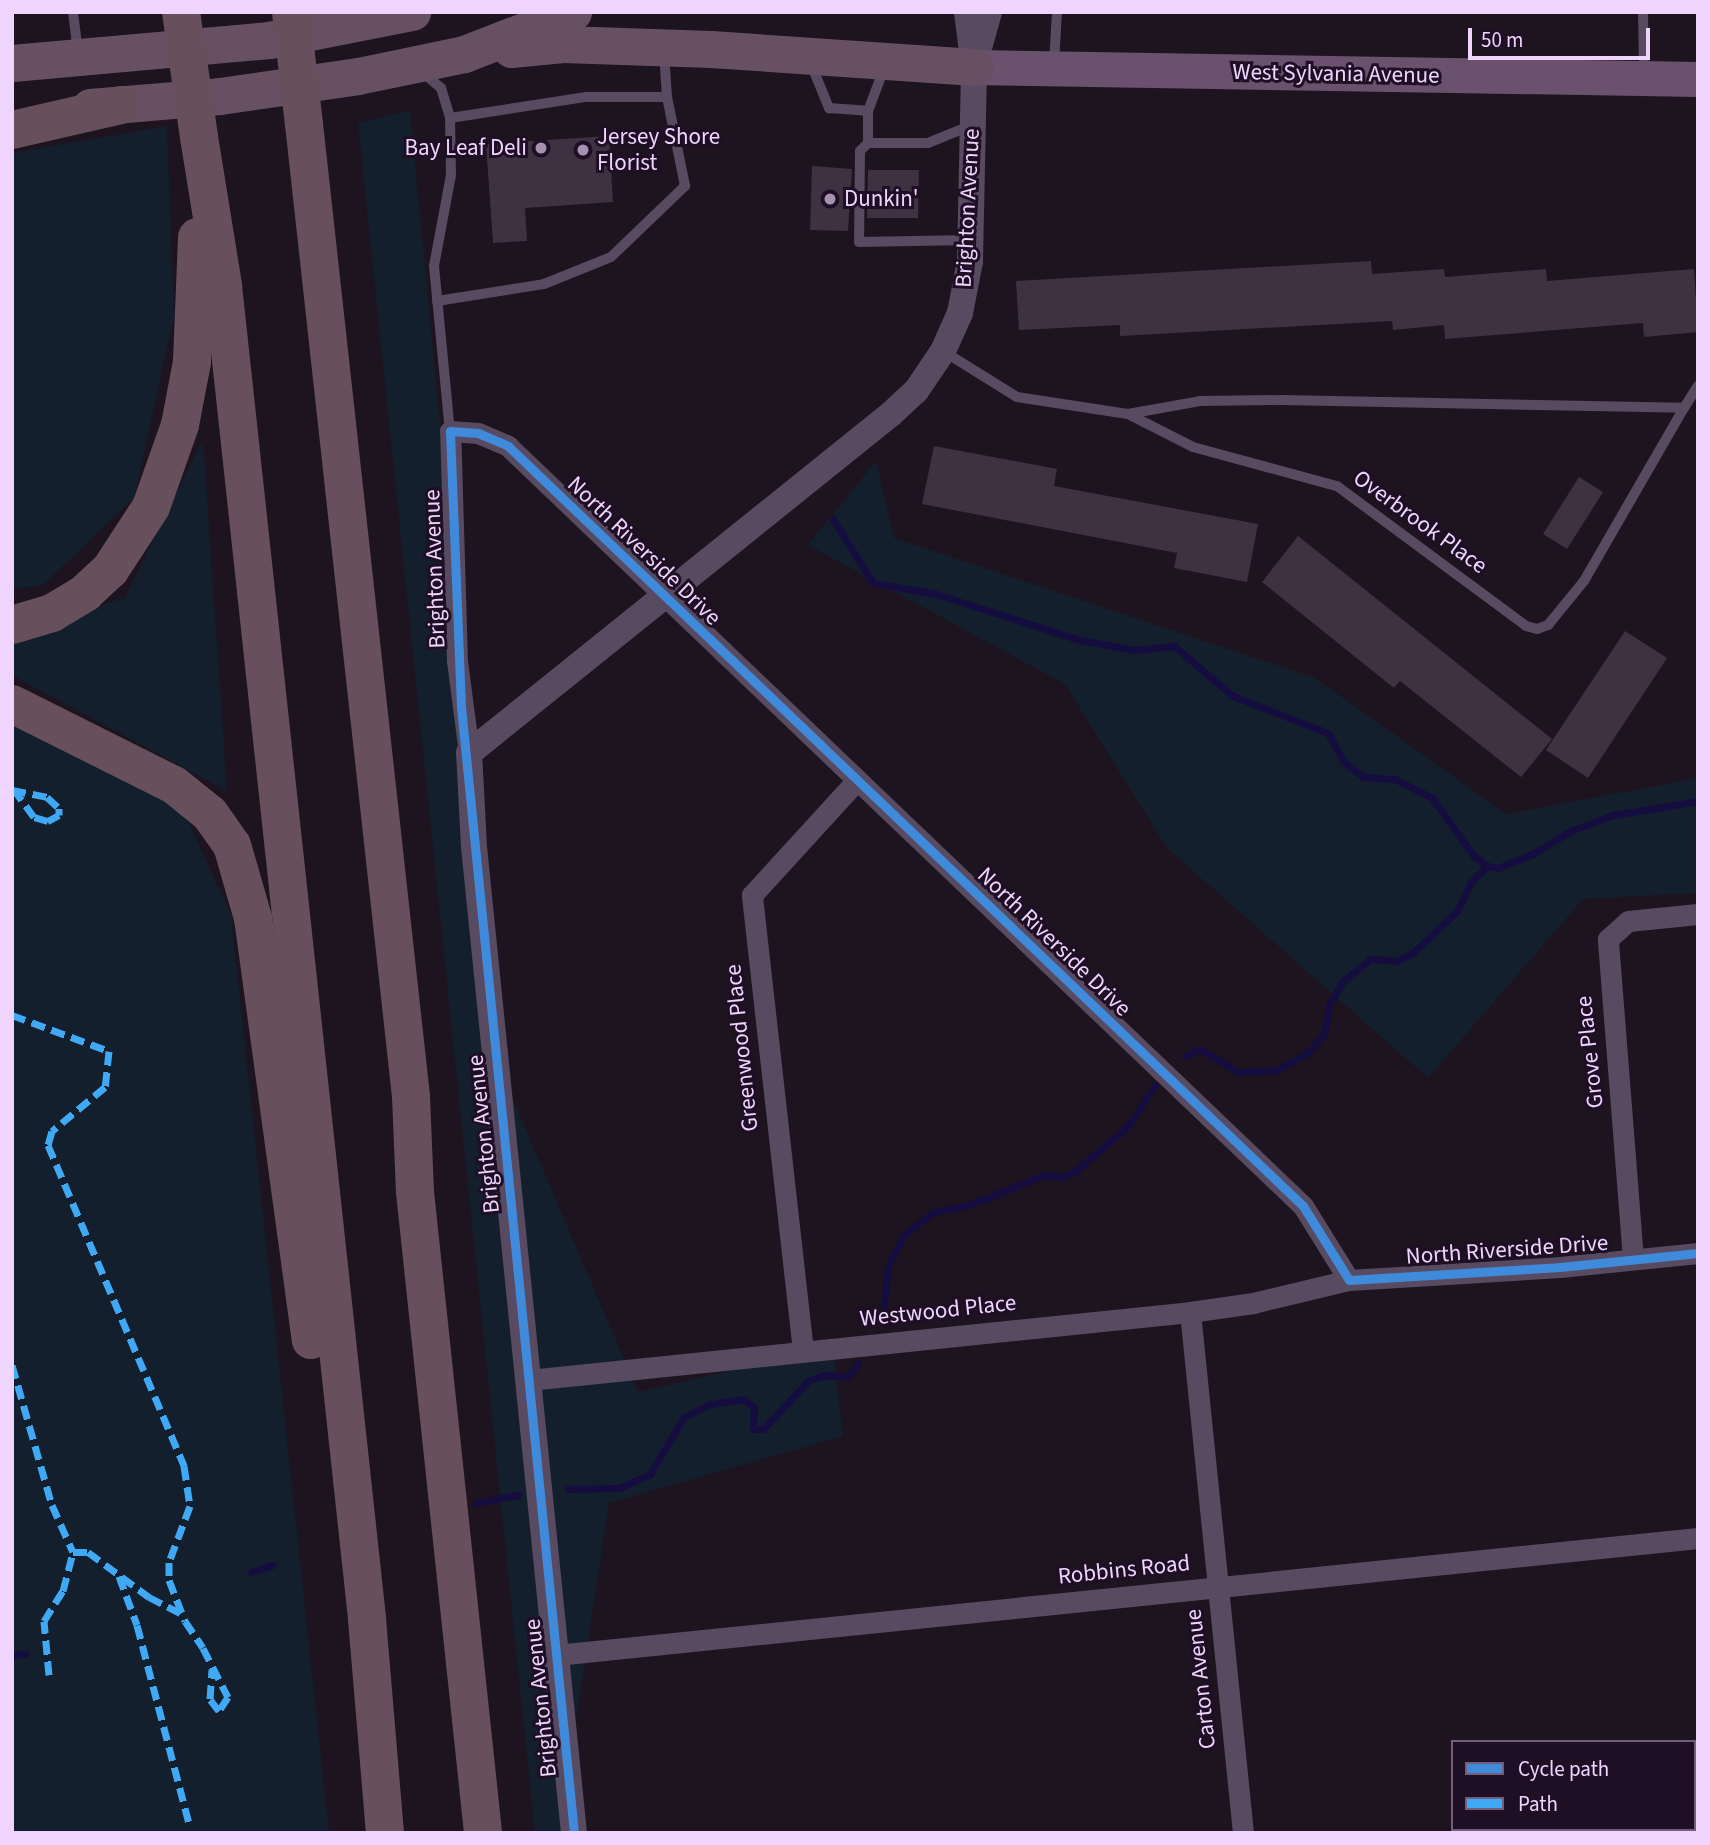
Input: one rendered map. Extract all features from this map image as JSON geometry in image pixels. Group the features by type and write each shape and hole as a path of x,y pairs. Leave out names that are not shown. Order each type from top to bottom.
{"highway":[{"path":"181,12 223,286 367,1619 373,1727 385,1833"},
{"path":"291,12 410,1083 415,1192 483,1833"},
{"path":"12,63 269,40 412,12"},
{"path":"464,54 573,12"},
{"path":"12,113 220,96 464,54 563,44 808,55 974,67"},
{"path":"12,131 121,105"},
{"path":"12,625 71,603 110,570 132,541 162,482 180,425 192,362 201,149"},
{"path":"12,704 185,792 221,828 243,871 253,918 349,1625 373,1727"}],"main road":[{"name":"West Sylvania Avenue","path":"974,67 1698,79"}],"street":[{"name":"Brighton Avenue","path":"469,753 891,414 916,391 943,351 967,287 974,67 967,12"},
{"name":"Brighton Avenue","path":"974,67 989,12"},
{"name":"Brighton Avenue","path":"450,431 457,662 469,753 474,847 574,1833"},
{"name":"North Riverside Drive","path":"450,431 478,433 508,446 1303,1206 1349,1280 1698,1252"},
{"name":"Greenwood Place","path":"803,1351 752,895 857,780"},
{"name":"Grove Place","path":"1633,1259 1606,947 1614,930 1628,921 1698,914"},
{"name":"Westwood Place","path":"529,1380 1190,1312 1253,1303 1349,1280"},
{"name":"Carton Avenue","path":"1190,1312 1243,1833"},
{"name":"Robbins Road","path":"556,1654 1698,1538"},
{"path":"1541,1833 1558,1831"}],"lane":[{"path":"72,12 79,57"},
{"path":"1054,68 1057,12"},
{"path":"1643,12 1644,79"},
{"path":"437,301 544,284 611,257 684,186 667,97 664,47"},
{"path":"808,55 829,108 868,111"},
{"path":"868,143 868,111 887,61"},
{"path":"413,64 441,88 450,118 451,175 438,229 437,301 450,431"},
{"path":"450,118 586,97 667,97"},
{"path":"970,240 859,242 860,151 868,143 928,143 972,125"},
{"name":"Overbrook Place","path":"943,351 1017,397 1128,414 1192,447 1336,486 1526,626 1537,629 1548,625 1584,581 1684,408"},
{"path":"1128,414 1200,401 1281,400 1684,408 1698,386"}],"shaded area":[{"path":"410,110 502,1074 638,1392 792,1357 834,1355 843,1436 609,1503 568,1773 574,1833 535,1833 358,123"},
{"path":"167,126 174,316 134,498 43,585 12,589 12,153"},
{"path":"203,439 227,791 12,675 12,633 125,598"},
{"path":"876,461 894,538 1315,678 1506,814 1698,778 1698,893 1583,899 1428,1078 1167,848 1065,684 808,545"},
{"path":"12,723 183,810 231,915 329,1833 12,1833"}],"building":[{"path":"609,136 613,202 525,208 527,241 493,243 486,144"},
{"name":"Dunkin'","path":"812,166 852,169 848,231 810,230"},
{"path":"868,170 919,170 918,218 867,218"},
{"path":"1371,261 1372,274 1444,269 1445,277 1546,269 1547,281 1694,269 1698,332 1644,337 1643,323 1445,339 1444,325 1393,330 1392,321 1120,336 1120,325 1019,330 1016,281"},
{"path":"934,446 1057,469 1054,486 1258,524 1247,582 1174,568 1177,553 922,504"},
{"path":"1579,477 1603,492 1567,549 1543,534"},
{"path":"1298,536 1552,739 1521,777 1400,681 1394,688 1262,582"},
{"path":"1625,631 1667,658 1588,778 1546,750"}],"waterway":[{"path":"833,519 873,583 936,594 1076,639 1133,650 1174,646 1233,696 1328,733 1344,762 1363,777 1395,779 1432,798 1474,856 1487,866 1498,868 1531,855 1570,831 1613,815 1698,801"},
{"path":"1185,1056 1200,1049 1238,1072 1274,1071 1308,1053 1324,1034 1329,1005 1343,981 1370,959 1398,961 1415,951 1457,911 1471,882 1487,866"},
{"path":"883,1315 888,1266 904,1235 933,1212 969,1205 1044,1175 1062,1177 1074,1172 1128,1126 1155,1085"},
{"path":"568,1489 619,1488 650,1474 684,1417 710,1404 744,1399 754,1408 753,1429 763,1429 809,1380 824,1375 848,1377 858,1363"},
{"path":"476,1503 518,1495"},
{"path":"251,1572 273,1565"},
{"path":"12,1655 25,1654"}],"marked path":[{"path":"12,790 47,797 59,808 59,815 48,821 34,817 16,792"},
{"path":"12,1015 109,1051 105,1087 52,1131 48,1145 184,1466 190,1506 169,1562 169,1580 185,1621 203,1648 228,1697 219,1711 210,1699 212,1669"},
{"path":"12,1365 52,1505 73,1552"},
{"path":"49,1675 44,1621 63,1591 73,1552 88,1552 149,1597 182,1614"},
{"path":"119,1576 137,1625 189,1823"}],"cycle path":[{"path":"574,1833 461,706 450,431 478,433 508,446 1303,1206 1349,1280 1560,1267 1698,1253"}],"place":[{"name":"Bay Leaf Deli","path":"541,148"},
{"name":"Jersey Shore Florist","path":"583,150"},
{"name":"Dunkin'","path":"830,199"}]}
